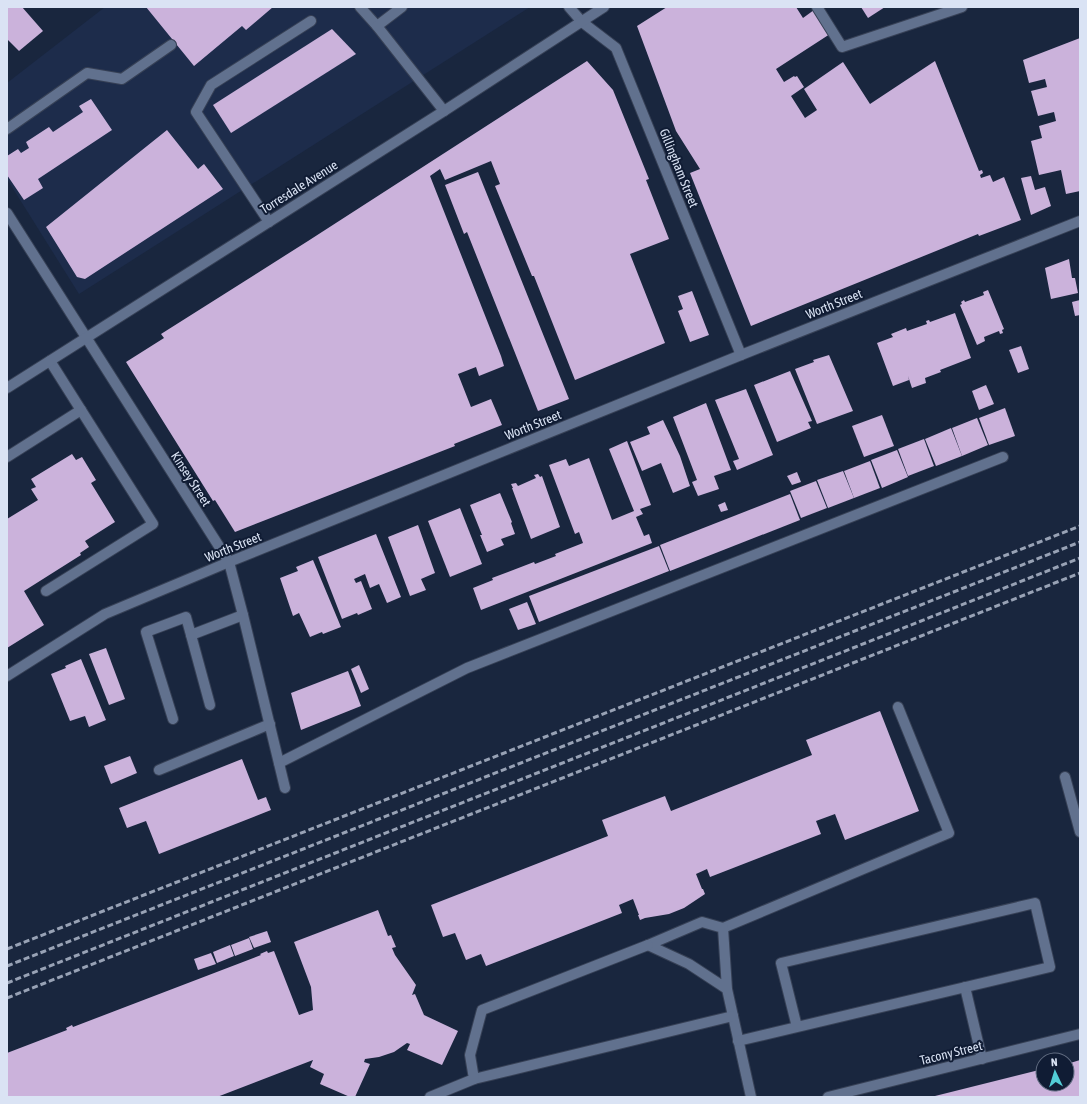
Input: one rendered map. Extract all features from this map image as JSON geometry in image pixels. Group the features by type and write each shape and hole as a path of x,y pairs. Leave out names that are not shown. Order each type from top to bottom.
{"street":[{"path":"360,7 377,26 444,111"},
{"path":"377,26 402,7"},
{"name":"Gillingham Street","path":"569,7 582,22 616,48 741,355"},
{"name":"Torresdale Avenue","path":"7,388 444,111 604,7"},
{"path":"817,7 842,47 962,7"},
{"path":"269,222 196,112 212,85 311,21"},
{"path":"7,129 87,73 122,79 171,45"},
{"name":"Kinsey Street","path":"7,213 10,226 86,338 229,562 286,788"},
{"name":"Worth Street","path":"7,676 105,614 229,562 741,355 1080,221"},
{"path":"46,591 153,524 50,361"},
{"path":"7,457 81,410"},
{"path":"279,763 467,668 1003,457"},
{"path":"191,635 243,615"},
{"path":"173,719 146,632 186,617 210,705"},
{"path":"474,1079 470,1055 482,1010 648,945 702,922 724,928 949,833 898,707"},
{"path":"159,770 270,724"},
{"path":"1065,777 1080,832"},
{"path":"738,1041 1050,967 1035,903 782,963 797,1027"},
{"path":"724,928 727,990 751,1097"},
{"path":"648,945 689,964 727,990"},
{"path":"965,987 982,1059"},
{"path":"430,1097 474,1079 733,1016"},
{"name":"Tacony Street","path":"828,1097 1080,1034"}],"shaded area":[{"path":"105,7 530,7 79,294 7,179 7,83"}],"building":[{"path":"7,7 22,7 43,31 19,51 7,39"},
{"path":"146,7 273,7 246,30 242,26 194,66"},
{"path":"667,7 796,7 803,18 814,10 830,34 776,69 784,82 794,76 797,76 804,87 791,96 805,118 817,110 804,89 843,62 870,104 935,61 979,171 982,170 983,173 980,175 981,178 990,175 993,182 1004,177 1021,220 979,236 978,234 751,326 690,173 700,169 676,131 637,26"},
{"path":"861,7 885,7 868,18"},
{"path":"332,29 356,54 231,133 213,105"},
{"path":"1080,38 1080,191 1066,194 1061,170 1039,175 1031,141 1042,138 1039,126 1056,121 1054,112 1038,116 1031,91 1047,87 1045,79 1029,83 1023,60"},
{"path":"587,61 613,90 649,179 646,180 669,239 630,254 665,343 575,380 534,276 532,276 495,186 500,184 491,161 445,180 440,169 430,176 504,366 479,376 476,367 458,374 471,407 491,399 502,425 454,444 455,446 235,532 215,500 213,501 126,362 164,338 161,334"},
{"path":"91,99 112,130 38,179 43,188 24,200 7,175 7,156 18,149 21,153 29,148 26,142 49,127 53,132 83,112 79,106"},
{"path":"167,130 198,169 204,164 223,189 85,279 77,277 46,227"},
{"path":"478,172 569,399 538,411 467,232 464,234 445,185"},
{"path":"1031,176 1035,190 1045,187 1051,206 1031,215 1021,178"},
{"path":"1069,259 1072,278 1075,278 1078,293 1051,299 1045,268"},
{"path":"988,290 1004,329 1002,330 1003,333 1000,334 999,331 984,337 985,341 977,345 960,305 964,300 965,302 984,295 983,292"},
{"path":"692,291 709,335 690,342 678,311 683,309 678,296"},
{"path":"1080,300 1080,315 1075,316 1072,302"},
{"path":"955,313 971,358 940,370 941,372 925,378 926,383 912,388 908,376 909,380 893,386 877,343 893,337 891,334 906,328 907,331 927,324 926,321 929,320 930,322"},
{"path":"1021,346 1029,369 1018,373 1009,350"},
{"path":"829,355 853,411 817,424 795,369 814,362 813,360"},
{"path":"790,371 812,421 808,422 811,428 777,442 754,385"},
{"path":"986,385 994,404 979,410 972,391"},
{"path":"746,389 773,455 737,470 733,461 739,459 715,400"},
{"path":"706,403 731,470 714,476 719,489 698,496 692,482 697,480 673,417"},
{"path":"1005,408 1015,436 989,445 979,418"},
{"path":"882,415 894,446 864,457 852,426"},
{"path":"977,418 988,445 962,456 952,428"},
{"path":"663,420 680,456 690,486 673,493 661,463 642,471 630,442 650,434 647,427"},
{"path":"951,428 962,456 936,466 925,439"},
{"path":"924,439 934,466 908,476 898,449"},
{"path":"627,441 651,505 640,509 643,514 636,517 644,536 649,534 652,543 481,610 473,588 493,580 492,578 534,562 535,564 556,556 555,554 583,543 579,532 575,534 549,465 566,459 569,466 589,458 612,520 634,511 609,449"},
{"path":"897,450 908,477 882,488 871,460"},
{"path":"72,454 76,460 82,457 96,480 91,483 115,522 85,541 89,547 80,553 81,555 24,591 44,625 7,648 7,519 38,500 31,489 36,487 31,479"},
{"path":"870,461 880,488 854,498 844,471"},
{"path":"843,471 854,498 828,508 817,480"},
{"path":"797,472 801,482 792,485 787,476"},
{"path":"538,474 540,477 542,476 560,527 531,539 511,484 516,483 518,486 536,478 534,475"},
{"path":"816,481 827,508 801,518 790,491"},
{"path":"500,493 512,522 511,523 515,534 501,539 504,545 487,552 470,505"},
{"path":"790,494 800,520 670,571 660,545"},
{"path":"725,502 728,510 721,512 718,505"},
{"path":"460,508 482,564 450,577 428,521"},
{"path":"418,525 435,573 421,579 426,590 410,596 388,537"},
{"path":"376,534 401,597 387,603 379,584 370,588 365,574 354,579 356,583 361,581 372,609 358,615 357,613 342,619 318,557"},
{"path":"659,546 669,571 539,622 529,596"},
{"path":"313,560 341,627 310,637 299,613 293,616 280,578 298,571 296,567"},
{"path":"527,602 536,624 518,630 509,609"},
{"path":"106,648 125,699 109,705 89,654"},
{"path":"81,659 106,720 89,727 85,716 70,721 51,674 66,668 65,666"},
{"path":"359,665 369,689 361,693 351,669"},
{"path":"348,671 361,706 301,730 291,693"},
{"path":"880,711 919,811 845,840 835,814 816,821 821,834 710,877 707,869 696,874 705,894 684,908 669,914 640,920 633,899 619,905 622,913 486,966 481,954 466,960 455,933 443,937 431,905 608,836 602,820 665,796 671,811 812,755 806,740"},
{"path":"130,756 137,773 111,784 104,766"},
{"path":"242,759 258,800 266,797 271,810 159,854 146,821 127,828 119,808"},
{"path":"378,910 388,936 391,935 396,947 392,948 395,955 416,985 412,995 415,994 424,1015 458,1031 442,1065 407,1050 410,1044 407,1043 394,1052 379,1057 365,1059 364,1062 370,1064 355,1097 350,1097 320,1084 324,1074 310,1067 313,1060 217,1097 7,1097 7,1053 67,1030 66,1028 72,1025 73,1027 261,955 260,954 267,951 268,953 274,951 299,1015 313,1010 311,987 294,942"},
{"path":"267,931 271,942 254,948 249,937"},
{"path":"249,938 253,949 235,956 231,945"},
{"path":"230,945 234,956 217,963 213,952"},
{"path":"211,953 216,964 198,970 194,959"},
{"path":"1080,1060 1080,1097 931,1097 1035,1071 1035,1092 1075,1092 1075,1062"}],"railway":[{"path":"7,949 1080,526"},
{"path":"7,966 1080,542"},
{"path":"7,983 1080,558"},
{"path":"7,998 1080,573"}]}
